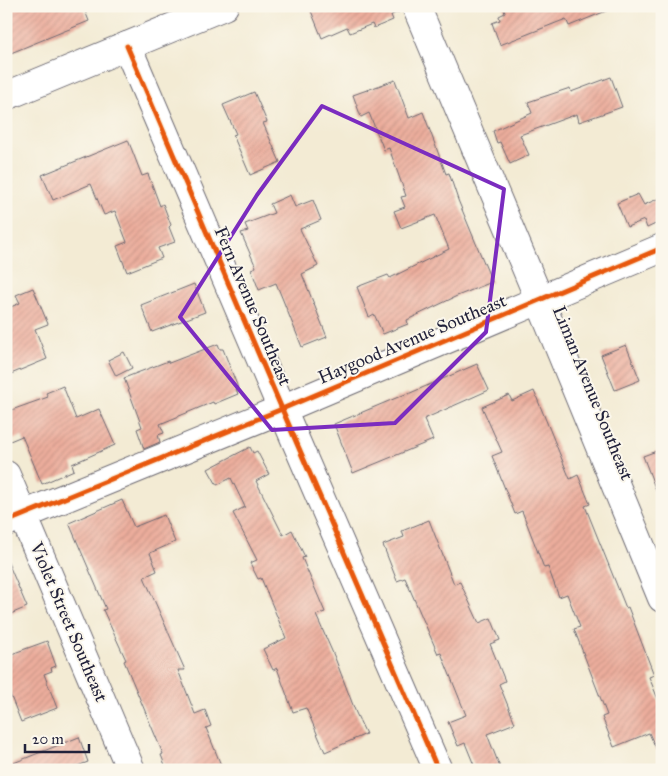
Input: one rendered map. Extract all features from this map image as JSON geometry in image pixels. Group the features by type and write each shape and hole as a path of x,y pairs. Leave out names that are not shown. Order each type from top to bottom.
{"street":[{"path":"6,96 224,6"},
{"name":"Liman Avenue Southeast","path":"416,6 540,300 662,598"},
{"name":"Fern Avenue Southeast","path":"127,46 438,770"},
{"name":"Haygood Avenue Southeast","path":"15,519 282,409 662,248"},
{"name":"Violet Street Southeast","path":"6,475 15,519 131,770"}],"highlighted area":[{"path":"322,106 504,189 486,332 395,423 272,430 180,317 257,195"}],"building":[{"path":"17,6 83,6 89,21 6,55 6,10"},
{"path":"309,6 401,6 401,11 391,15 393,20 374,28 372,24 350,33 347,27 322,38"},
{"path":"503,6 616,7 569,26 566,19 500,45 492,23 500,20 499,16 505,13"},
{"path":"611,77 622,107 579,122 577,114 520,135 529,155 510,164 500,142 497,143 493,131 532,113 528,102 570,88 571,92"},
{"path":"395,80 409,118 423,112 446,174 449,173 458,200 492,282 457,296 407,320 408,324 383,334 374,314 369,317 357,287 388,275 390,278 449,249 435,215 401,228 394,211 405,207 401,197 406,196 389,148 384,150 369,113 361,117 353,95"},
{"path":"254,92 267,122 263,123 280,162 250,175 233,135 236,134 223,105"},
{"path":"128,140 142,176 148,174 160,206 163,204 175,242 158,248 162,258 127,272 117,246 127,242 115,211 104,215 91,184 53,200 42,175"},
{"path":"638,194 644,205 662,197 662,221 647,228 644,220 627,227 617,203"},
{"path":"290,195 295,207 313,200 321,220 300,229 318,266 302,274 327,337 302,347 276,283 259,290 251,269 256,267 241,233 248,231 245,224 274,213 270,204"},
{"path":"194,284 205,312 152,332 141,305"},
{"path":"33,288 48,324 35,329 47,359 6,376 6,309 20,303 16,295"},
{"path":"218,344 220,349 223,349 238,388 236,389 238,394 214,404 213,402 160,424 164,433 158,435 160,442 144,449 137,429 142,427 124,378"},
{"path":"626,345 640,380 615,390 601,355"},
{"path":"124,352 132,368 116,376 108,360"},
{"path":"477,364 489,390 424,419 433,440 353,473 334,424"},
{"path":"63,386 76,419 99,409 115,445 72,464 74,470 42,484 22,436 10,441 6,431 6,412 48,397 46,393"},
{"path":"534,391 570,479 578,475 590,504 585,506 626,608 628,607 654,675 649,677 662,709 662,761 649,733 614,747 602,717 607,715 574,629 580,627 567,594 559,597 548,567 544,568 522,511 515,514 492,456 502,452 482,407 509,395 512,401"},
{"path":"250,447 253,453 257,451 269,474 256,481 283,535 292,530 305,557 302,558 325,612 316,615 366,734 325,752 306,708 293,712 277,668 273,670 263,649 286,638 261,578 258,579 250,563 257,560 233,513 245,507 231,478 217,485 208,469"},
{"path":"662,449 662,501 660,501 643,456"},
{"path":"122,500 134,527 164,515 175,542 150,553 157,571 144,577 185,670 178,670 195,714 205,710 211,726 206,728 223,770 167,770 161,755 163,754 124,661 126,660 103,610 106,609 69,523"},
{"path":"429,520 454,584 460,582 479,623 491,618 500,640 490,644 505,681 499,684 515,723 487,734 501,770 476,770 465,743 458,746 448,722 466,715 441,653 438,654 405,578 397,581 383,545 404,537 402,531"},
{"path":"6,558 27,607 6,616"},
{"path":"47,641 56,666 51,668 52,671 44,674 57,708 21,722 6,684 6,656"},
{"path":"79,737 88,762 67,770 6,770 6,766"}],"cycle path":[{"path":"127,46 438,770"},
{"path":"6,522 282,409 662,248"}]}
